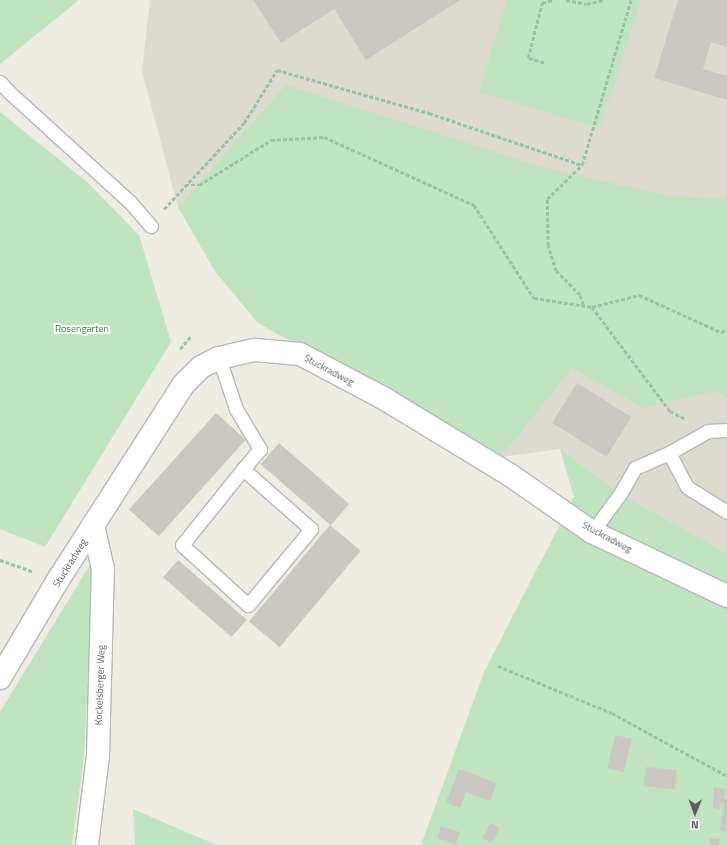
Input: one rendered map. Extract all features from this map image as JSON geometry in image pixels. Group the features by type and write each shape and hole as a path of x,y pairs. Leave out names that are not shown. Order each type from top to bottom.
{"street":[{"name":"Stuckradweg","path":"0,678 58,580 183,385 201,367 219,358 255,350 300,354 385,400 510,475 592,532 727,596"},
{"name":"Kockelsberger Weg","path":"87,845 98,756 103,569 93,525"}],"lane":[{"path":"0,82 9,92 130,202 151,226"},
{"path":"219,358 236,410 260,449 243,469 182,545 248,604 311,530 243,469"},
{"path":"592,532 620,494 635,468 669,453 708,431 727,430"},
{"path":"669,453 687,487 727,512"}],"path":[{"path":"544,64 528,58 542,3 553,0"},
{"path":"566,0 587,4 602,0"},
{"path":"583,305 580,295 556,271 548,246 547,199 582,165 631,0"},
{"path":"151,226 185,185 244,123 277,70 429,113 582,165"},
{"path":"185,185 199,185 271,140 324,137 474,205 534,298 592,307 639,295 721,332 727,330"},
{"path":"592,307 670,412 708,431"},
{"path":"0,560 58,580"},
{"path":"498,666 612,713 727,776"}],"shaded area":[{"path":"150,0 727,0 727,553 620,494 560,449 501,457 258,323 215,271 178,207 142,71"}],"green space":[{"path":"0,0 79,0 0,64"},
{"path":"507,0 641,0 600,128 479,92"},
{"path":"286,85 545,168 668,196 727,199 727,399 716,391 644,408 572,368 501,457 258,323 215,271 178,207"},
{"name":"Rosengarten","path":"0,112 87,182 139,235 171,342 45,547 0,529"},
{"path":"560,449 620,494 727,553 727,845 421,845 484,672 574,497"},
{"path":"91,563 92,597 84,756 72,845 0,845 0,712"},
{"path":"133,809 216,845 135,845"}],"building":[{"path":"253,0 460,0 366,60 334,9 281,43"},
{"path":"678,0 727,0 727,47 711,42 703,69 727,76 727,100 654,78"},
{"path":"577,383 631,417 606,457 552,423"},
{"path":"216,413 246,440 159,536 129,510"},
{"path":"279,443 349,504 331,525 261,464"},
{"path":"330,525 361,551 280,647 249,622"},
{"path":"178,560 247,620 232,637 163,577"},
{"path":"615,735 632,739 624,772 607,768"},
{"path":"646,767 677,770 675,789 644,786"},
{"path":"459,769 497,783 490,801 466,792 460,808 446,802"},
{"path":"714,787 726,789 724,798 727,799 727,832 720,831 724,803 721,803 720,809 713,808"},
{"path":"490,823 500,828 492,843 482,838"},
{"path":"441,826 460,832 456,845 437,838"},
{"path":"710,838 720,839 719,845 710,845"}]}
